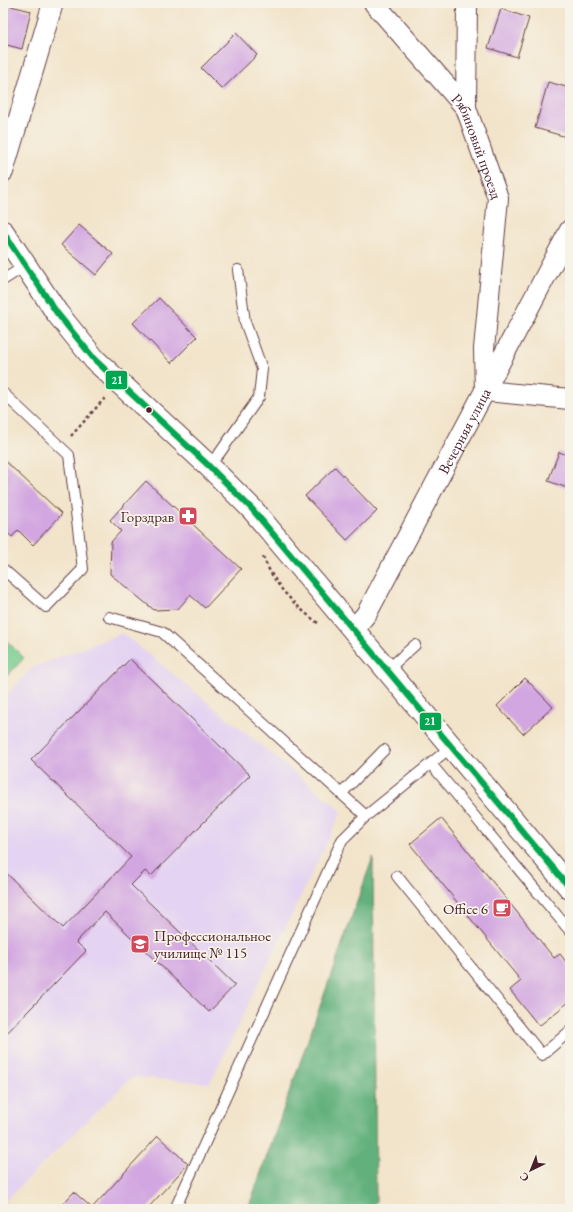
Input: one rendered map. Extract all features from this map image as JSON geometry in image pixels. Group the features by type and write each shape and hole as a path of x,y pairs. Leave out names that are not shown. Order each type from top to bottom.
{"main road":[{"path":"3,232 66,325 95,360 208,465 257,514 570,888"}],"street":[{"path":"3,172 54,3"},
{"name":"Рябиновый проезд","path":"374,3 466,108 498,198 484,349 485,391"},
{"path":"466,108 467,3"},
{"name":"Вечерняя улица","path":"354,629 366,614 570,230"},
{"path":"485,391 570,400"}],"lane":[{"path":"3,280 25,266"},
{"path":"208,465 218,454 259,397 262,368 245,322 238,270"},
{"path":"3,393 69,455 83,569 46,607 3,569"},
{"path":"109,617 162,632 366,816"},
{"path":"387,670 415,645"},
{"path":"175,1209 342,840 366,816 451,747"},
{"path":"341,794 384,750"},
{"path":"431,764 570,931"},
{"path":"397,876 542,1055 570,1031"}],"path":[{"path":"60,447 107,396 102,392"},
{"path":"260,550 272,578 297,607 322,626"}],"shaded area":[{"name":"Профессиональное училище № 115","path":"122,633 342,811 210,1083 132,1077 3,1203 3,699 32,668"}],"green space":[{"path":"3,637 24,658 3,680"},
{"path":"373,857 376,1202 369,1209 248,1209"}],"building":[{"path":"3,4 31,11 22,49 3,44"},
{"path":"501,9 529,18 517,57 488,48"},
{"path":"236,33 257,55 222,89 201,68"},
{"path":"548,82 570,88 570,138 535,128"},
{"path":"79,225 113,254 96,275 61,245"},
{"path":"159,298 197,337 171,363 133,323"},
{"path":"559,452 570,456 570,489 548,481"},
{"path":"3,459 62,514 33,545 18,530 12,537 3,529"},
{"path":"335,467 377,511 347,540 305,496"},
{"path":"146,481 241,569 205,608 190,595 178,609 154,610 110,574 111,542 121,531 110,520"},
{"path":"130,659 250,775 151,876 145,871 131,885 235,985 209,1012 105,912 76,942 86,951 3,1037 3,870 63,928 131,857 31,760"},
{"path":"525,678 553,707 523,734 497,706"},
{"path":"441,818 554,958 560,954 570,967 570,1001 539,1026 510,990 521,981 410,844"},
{"path":"158,1136 188,1164 147,1209 58,1209 74,1192 92,1208"}],"transit line":[{"name":"21","path":"3,232 57,313 95,360 208,465 252,509 570,888"}],"place":[{"name":"Горздрав","path":"188,516"},
{"name":"Office 6","path":"502,908"},
{"name":"Профессиональное училище № 115","path":"140,944"}]}
